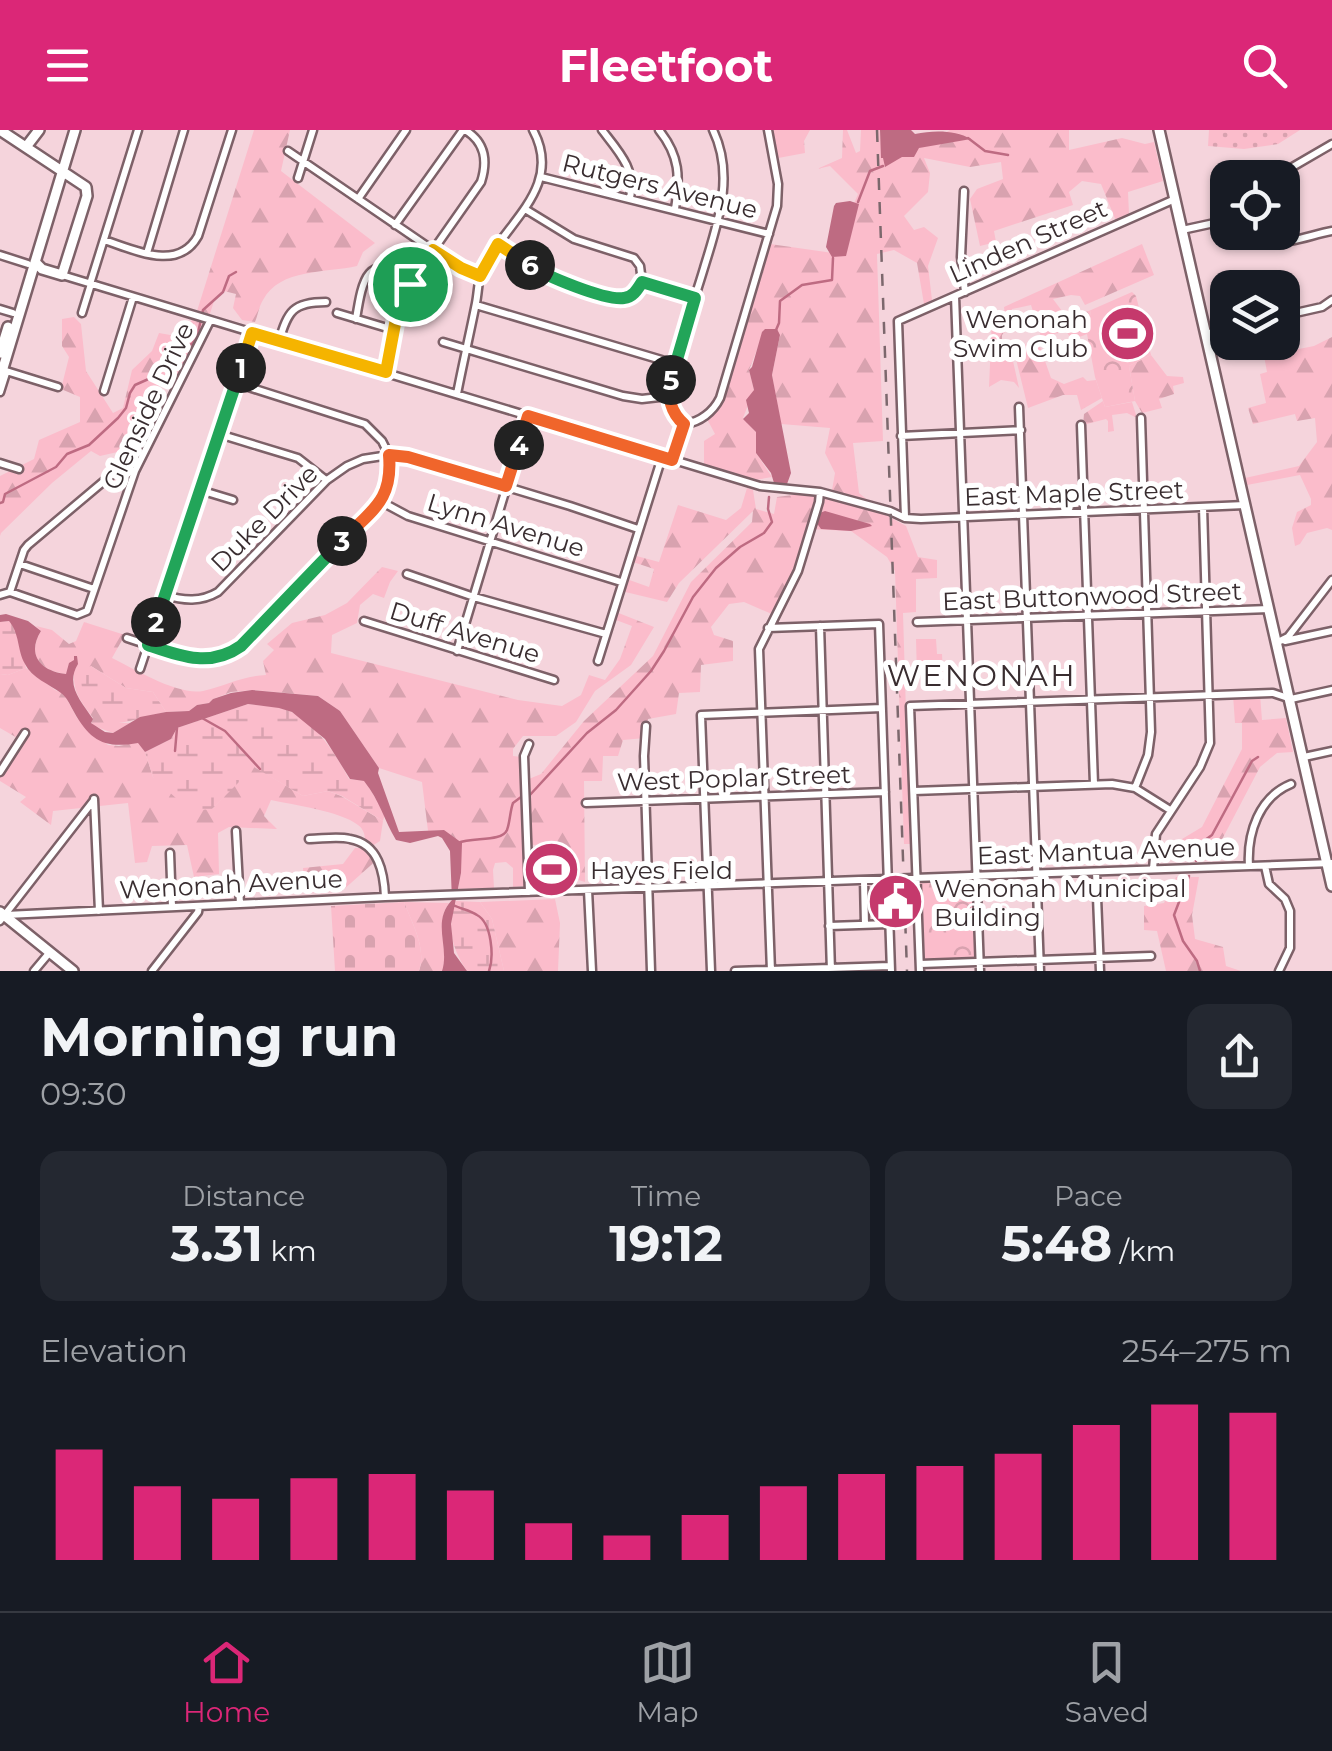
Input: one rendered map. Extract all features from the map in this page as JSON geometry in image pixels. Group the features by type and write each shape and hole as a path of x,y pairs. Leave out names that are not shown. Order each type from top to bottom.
{"main road":[{"path":"0,130 85,185 87,196 58,274"},
{"path":"26,147 39,130"},
{"path":"3,373 72,130"},
{"path":"1159,130 1244,505 1280,642 1332,886"},
{"path":"32,263 58,274"},
{"path":"0,353 32,263"},
{"path":"11,339 31,282 38,274 58,274"},
{"path":"2,916 73,971"}],"street":[{"path":"82,313 138,130"},
{"path":"146,253 184,130"},
{"path":"104,240 159,256 176,256 190,248 196,241 232,130"},
{"path":"298,178 313,130"},
{"path":"358,199 406,130"},
{"path":"386,372 401,299 484,173 484,154 474,135 464,130 395,224"},
{"path":"457,394 480,276 525,209 541,177 541,145 534,130"},
{"path":"602,130 630,170 630,198"},
{"path":"659,130 676,161 675,209"},
{"path":"684,424 673,411 668,396 724,194 720,147 712,130"},
{"path":"684,424 698,421 720,398 768,234 778,192 768,130"},
{"path":"1300,163 1332,144"},
{"path":"288,151 433,250 480,276"},
{"name":"Rutgers Avenue","path":"541,177 768,234"},
{"path":"964,191 964,292"},
{"name":"Linden Street","path":"900,436 898,321 1175,199"},
{"path":"498,244 548,277 612,297 629,297 638,289 642,282 640,266 634,258 574,240 525,209"},
{"path":"1182,230 1210,224"},
{"path":"1300,238 1332,232"},
{"path":"0,256 32,263"},
{"path":"356,319 360,289 372,272 390,269 410,284"},
{"name":"East Maple Street","path":"58,274 672,460 772,488 820,492 904,518 1244,505"},
{"path":"642,282 695,298"},
{"path":"955,296 980,967"},
{"path":"104,391 134,297"},
{"path":"1300,312 1322,308 1332,300"},
{"path":"279,341 294,307 326,302"},
{"path":"476,305 674,364"},
{"path":"0,309 13,313"},
{"path":"337,313 394,330"},
{"name":"Glenside Drive","path":"10,592 77,615 87,611 135,471 210,320"},
{"path":"140,668 252,333"},
{"path":"1205,334 1210,333"},
{"path":"443,342 623,396 668,396"},
{"path":"0,392 3,373 58,387"},
{"path":"128,638 198,660 232,652 386,492 389,455 377,435 358,421 236,384"},
{"path":"1019,407 1040,971"},
{"path":"457,651 528,416"},
{"path":"1135,788 1150,744 1141,418"},
{"path":"672,460 684,424"},
{"path":"1081,425 1094,784"},
{"path":"904,518 900,436 1020,430"},
{"path":"219,434 305,461 327,480"},
{"path":"389,455 506,486 638,529"},
{"name":"Duke Drive","path":"165,595 197,600 214,595 327,480 363,459 389,455"},
{"path":"598,661 662,457"},
{"path":"0,463 18,468"},
{"path":"0,595 10,592 28,545 110,475 120,469 135,471"},
{"path":"200,490 233,500"},
{"path":"771,970 759,649 798,572 820,492"},
{"name":"Lynn Avenue","path":"380,501 397,512 621,582"},
{"path":"1153,869 1156,834 1210,744 1203,507"},
{"path":"20,564 94,590"},
{"path":"408,574 606,634"},
{"path":"1280,642 1332,580"},
{"name":"East Buttonwood Street","path":"917,622 1269,609"},
{"name":"Duff Avenue","path":"364,621 554,680"},
{"path":"735,971 890,968 878,624 768,628"},
{"path":"820,626 831,969"},
{"path":"1280,642 1332,631"},
{"path":"1151,956 920,968 910,706 1273,693 1291,699 1332,690"},
{"path":"711,971 701,714 882,708"},
{"path":"646,726 651,971"},
{"path":"0,772 3,761 25,733"},
{"path":"529,744 524,756 529,892"},
{"path":"1304,757 1332,751"},
{"path":"914,791 1094,784 1135,788 1170,810"},
{"path":"1249,866 1248,844 1266,800 1290,784"},
{"name":"West Poplar Street","path":"586,803 884,792"},
{"path":"2,916 95,798 100,911"},
{"path":"236,831 240,904"},
{"path":"309,839 352,839 362,844 380,861 385,897"},
{"path":"170,853 172,907"},
{"name":"East Mantua Avenue","path":"648,888 1329,863"},
{"path":"1265,866 1268,882 1288,902 1290,911 1290,948 1279,971"},
{"path":"1096,872 1100,971"},
{"path":"864,880 866,925"},
{"name":"Wenonah Avenue","path":"2,916 648,888"},
{"path":"588,890 592,971"},
{"path":"152,971 199,912 199,906"},
{"path":"830,926 889,924"},
{"path":"34,971 50,952"}],"green space":[{"path":"254,130 290,130 281,171 375,243 363,252 357,266 281,282 263,300 255,322 242,320 233,308 236,294 224,291 214,301 207,323 176,382 163,378 148,411 132,419 122,451 100,456 91,451 52,483 0,536 0,476 34,459 39,440 80,422 80,397 61,389 69,357 62,346 62,319 74,317 81,324 86,371 113,413 123,408 132,370 152,351 159,333 183,335 197,311"},
{"path":"767,130 810,130 804,141 805,153 773,159"},
{"path":"843,130 847,130 856,153 860,151 861,130 880,130 882,158 919,148 950,130 1069,130 1069,150 1122,138 1145,144 1154,142 1163,181 1128,192 1129,214 1116,221 1101,184 1082,181 1069,192 1073,205 994,231 996,242 980,246 970,199 977,189 1003,179 1001,162 970,167 924,158 930,173 928,192 904,216 914,230 924,227 938,238 928,266 932,300 924,304 917,263 894,250 877,254 883,441 853,443 859,493 906,526 918,557 937,560 937,578 916,579 916,612 903,613 910,844 904,844 895,571 887,557 851,531 809,529 796,576 774,615 744,602 729,604 711,627 714,635 733,641 733,661 701,665 700,692 679,693 676,714 648,719 645,738 623,740 618,756 603,756 602,781 584,781 585,882 572,878 568,861 550,844 524,848 524,886 513,887 513,868 506,862 495,863 494,888 458,889 461,873 444,830 428,831 422,782 379,768 340,711 318,696 253,690 231,692 189,711 166,712 153,692 126,688 91,666 106,723 130,723 113,733 91,722 93,718 76,692 74,660 66,674 49,670 38,661 35,648 41,631 36,626 52,630 69,644 76,641 84,622 125,635 112,658 182,690 203,691 266,675 263,661 274,650 267,644 292,623 325,615 347,603 382,567 398,571 384,598 373,594 360,605 357,623 332,635 331,653 518,700 562,706 581,695 589,675 605,680 620,659 632,626 608,617 611,610 654,627 631,665 595,691 576,722 556,736 523,736 513,749 513,756 521,757 524,781 541,774 584,721 653,656 691,582 752,522 753,511 679,583 667,602 617,590 621,577 649,587 654,569 627,560 629,554 659,562 678,505 726,520 741,508 747,488 753,490 756,509 774,514 777,497 832,490 835,473 825,453 830,428 781,424 772,375 780,335 765,329 749,370 754,390 743,418 756,432 756,453 772,477 750,481 704,468 704,441 715,434 706,417 722,401 770,244 833,253 858,194 830,166 817,169 842,158"},
{"path":"1209,130 1300,130 1278,144 1244,149 1208,146"},
{"path":"1142,244 1154,275 1085,305 1080,296 1053,299 1068,319 1091,310 1087,334 1072,340 1066,331 1038,341 1051,378 1064,384 1083,377 1096,380 1102,398 1081,410 1077,395 1063,395 1028,408 1016,347 1041,337 1031,305 1012,309 1002,335 1002,347 1011,352 1019,388 1014,382 1001,380 989,387 992,318 1005,316 1004,307"},
{"path":"1132,292 1151,355 1129,366 1135,401 1105,407 1087,334 1091,310"},
{"path":"1332,337 1332,530 1307,533 1295,546 1292,528 1297,512 1311,505 1300,475 1247,485 1245,478 1299,466 1317,442 1315,418 1297,421 1295,414 1253,424 1248,408 1266,403 1260,374 1267,372 1265,360 1300,360 1300,349"},
{"path":"1151,355 1167,376 1183,377 1184,383 1173,386 1174,394 1159,399 1162,408 1142,413 1135,401 1129,366"},
{"path":"1103,401 1105,407 1132,402 1137,418 1127,413 1112,415 1114,431 1108,432 1106,419 1083,425 1084,414"},
{"path":"9,621 15,628 26,668 8,675 0,674 0,622"},
{"path":"916,639 936,639 937,654 942,654 943,675 917,676"},
{"path":"91,666 126,688 153,692 166,712 106,724 82,688 80,670"},
{"path":"26,668 64,694 77,718 108,745 138,742 153,777 212,809 253,766 303,796 328,791 341,796 383,821 380,841 372,846 379,858 342,891 305,893 303,868 343,864 355,848 365,848 364,833 358,825 340,816 271,800 264,816 277,829 229,827 218,833 219,874 194,877 187,845 152,846 147,862 135,863 128,803 53,811 51,825 20,802 26,797 0,781 0,771 19,739 0,728 0,674"},
{"path":"1260,694 1262,720 1286,718 1293,752 1277,753 1260,767 1217,849 1210,850 1210,860 1176,861 1177,842 1202,827 1242,749 1242,723 1235,723 1233,695"},
{"path":"248,704 284,709 308,723 331,749 349,779 365,781 385,814 383,821 328,791 303,796 254,767 212,809 190,811 153,777 145,752 171,739 177,728"},
{"name":"Hayes Field","path":"534,847 559,854 569,878 536,879"},
{"path":"1176,877 1199,877 1192,915 1195,939 1223,947 1226,966 1241,971 1166,971 1157,931 1144,930 1144,906 1164,903"},
{"path":"974,881 976,960 924,962 920,883"},
{"path":"555,899 560,923 558,971 504,971 492,919 480,902"},
{"path":"456,901 480,902 492,919 504,971 467,971 452,937"},
{"path":"404,902 449,903 442,920 442,971 419,971 420,945"},
{"path":"404,902 420,945 419,971 335,971 331,906"}],"shaded area":[{"path":"880,130 944,132 971,139 919,148 914,157 902,157 885,167"},
{"path":"850,201 859,204 846,256 832,257 826,247 834,206"},
{"path":"765,329 777,329 780,335 772,375 791,473 787,484 774,483 756,453 756,432 743,419 749,413 746,400 754,390 749,370"},
{"path":"825,511 872,526 851,531 821,529 816,522 817,514"},
{"path":"0,615 28,621 41,631 36,654 49,669 66,674 69,663 77,656 73,679 76,693 93,719 91,723 105,732 113,733 140,717 189,711 231,693 252,690 318,696 340,711 379,768 399,832 444,830 462,843 461,873 451,924 454,953 467,971 442,971 443,917 452,900 450,851 442,838 410,843 396,840 364,781 350,779 325,739 292,712 248,704 177,728 171,739 145,752 138,743 116,745 100,741 86,730 63,695 28,669 13,626 9,621 0,622"}],"waterway":[{"path":"968,138 985,151 1008,155"},
{"path":"858,202 870,171 883,166"},
{"path":"776,330 780,301 802,285 832,280 833,258"},
{"path":"0,503 5,494 56,467 67,454 89,445 118,418 135,385 153,377 173,353 192,344 203,310 223,292 229,276 236,272"},
{"path":"529,796 651,671 693,597 716,568 764,533 772,522 769,497"},
{"path":"202,718 225,731 260,769"},
{"path":"175,751 177,728"},
{"path":"1196,861 1198,845 1212,835 1252,761 1258,757"},
{"path":"458,843 504,834 513,803 521,797"},
{"path":"1189,876 1174,915 1200,971"},
{"path":"453,905 474,913 486,925 491,949 489,971"}],"railway":[{"path":"877,130 907,971"}],"place":[{"name":"Wenonah Swim Club","path":"1127,333"},
{"name":"Hayes Field","path":"551,870"},
{"name":"Wenonah Municipal Building","path":"895,902"}],"district":[{"name":"WENONAH","path":"982,675"}],"route":[{"path":"498,244 548,277 618,299 634,294 642,282 695,298 668,396 673,411 684,424 672,460 528,416 506,486 389,455 390,479 380,501 241,646 225,656 198,660 148,645 252,333 386,372 398,308 410,284 433,250 480,276 498,244"}]}
